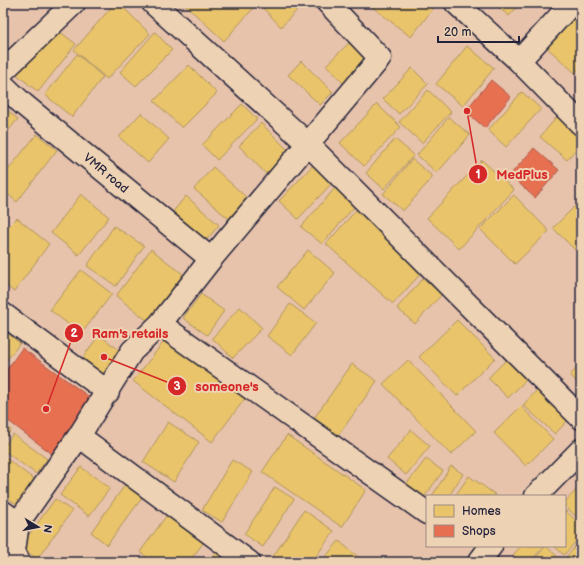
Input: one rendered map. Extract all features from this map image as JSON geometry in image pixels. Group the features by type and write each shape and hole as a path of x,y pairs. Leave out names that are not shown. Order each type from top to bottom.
{"street":[{"path":"3,71 74,3"},
{"path":"154,3 308,144 581,418"},
{"path":"19,562 14,551 10,518 79,436 108,392 132,351 160,324 211,259 380,58 328,3"},
{"path":"456,3 519,61 581,124"},
{"path":"519,61 572,3"},
{"name":"VMR road","path":"3,85 23,104 211,259"},
{"path":"3,314 108,392"},
{"path":"160,324 426,512"},
{"path":"79,436 249,562"},
{"path":"537,495 581,450"}],"building: Homes":[{"path":"115,3 119,3 150,34 107,79 74,50"},
{"path":"183,3 258,3 224,41"},
{"path":"262,3 304,3 281,27 260,5"},
{"path":"375,3 433,3 436,5 411,37 372,7"},
{"path":"493,3 521,3 509,16"},
{"path":"581,5 581,66 575,73 543,44"},
{"path":"55,28 76,44 38,92 15,73"},
{"path":"155,32 172,50 136,86 120,72"},
{"path":"350,42 369,63 345,85 326,65"},
{"path":"467,46 494,68 463,106 436,84"},
{"path":"77,54 103,77 72,117 45,95"},
{"path":"301,61 333,92 320,105 288,75"},
{"path":"189,65 217,93 182,128 154,101"},
{"path":"412,68 428,84 399,114 383,99"},
{"path":"428,90 451,112 422,143 399,122"},
{"path":"522,92 541,109 506,147 488,130"},
{"path":"242,104 257,119 217,160 202,145"},
{"path":"377,104 401,127 364,166 340,143"},
{"path":"3,107 18,119 3,137"},
{"path":"561,112 581,129 581,143 567,160 540,137"},
{"path":"141,113 169,139 148,163 119,137"},
{"path":"449,117 470,135 437,173 417,155"},
{"path":"261,123 289,151 266,174 239,146"},
{"path":"37,134 57,150 17,202 3,190 3,176"},
{"path":"395,139 414,155 384,189 366,173"},
{"path":"412,159 433,177 403,211 383,194"},
{"path":"482,160 514,190 459,249 427,218"},
{"path":"316,162 335,180 298,219 279,201"},
{"path":"213,167 247,198 229,219 194,189"},
{"path":"335,188 355,206 322,244 301,227"},
{"path":"81,194 109,217 79,255 51,233"},
{"path":"514,195 549,231 515,264 480,229"},
{"path":"186,196 219,225 203,244 170,215"},
{"path":"581,200 581,246 576,251 553,228"},
{"path":"358,208 425,269 393,304 326,244"},
{"path":"17,218 49,244 14,292 3,283 3,232"},
{"path":"114,226 144,246 116,286 87,266"},
{"path":"151,249 184,275 149,322 116,296"},
{"path":"308,250 335,273 304,310 277,287"},
{"path":"81,270 112,294 81,334 50,310"},
{"path":"423,278 442,294 415,324 397,308"},
{"path":"201,294 224,311 207,335 183,318"},
{"path":"290,304 316,323 292,355 267,336"},
{"path":"240,307 262,328 233,358 212,338"},
{"path":"457,320 495,358 457,396 419,357"},
{"path":"3,330 20,343 3,365"},
{"path":"99,335 126,355 111,380 81,360"},
{"path":"169,335 247,396 212,442 133,381"},
{"path":"508,358 528,378 508,398 488,378"},
{"path":"408,360 476,431 451,455 383,384"},
{"path":"352,364 377,381 338,436 314,418"},
{"path":"581,364 581,386 570,375"},
{"path":"539,388 570,418 555,434 523,405"},
{"path":"521,406 553,439 526,466 494,433"},
{"path":"168,422 199,442 174,482 143,462"},
{"path":"3,425 11,430 3,441"},
{"path":"411,430 430,446 406,475 387,459"},
{"path":"13,434 47,459 36,474 3,450"},
{"path":"287,435 366,490 342,527 262,472"},
{"path":"3,456 35,480 17,505 3,494"},
{"path":"426,459 443,471 423,499 405,486"},
{"path":"232,460 253,472 222,522 202,510"},
{"path":"451,466 463,474 450,495 433,495"},
{"path":"81,467 110,488 89,516 60,495"},
{"path":"469,476 496,495 456,495"},
{"path":"128,481 145,494 107,545 91,532"},
{"path":"275,487 294,499 263,547 244,534"},
{"path":"579,487 581,490 581,521 566,507 566,501"},
{"path":"55,499 72,511 37,559 20,547"},
{"path":"172,508 209,535 189,562 153,562 140,552"},
{"path":"304,510 334,531 312,562 278,562 272,558"},
{"path":"566,511 581,525 581,536 564,555 555,547 566,547"},
{"path":"581,540 581,562 571,562 566,557"},
{"path":"339,541 363,561 321,562"},
{"path":"520,547 543,547 530,562 520,562 513,555"},
{"path":"545,547 547,547 562,561 535,562 533,561"},
{"path":"218,550 233,562 209,562"}],"building: Shops":[{"path":"491,80 511,97 485,128 465,111"},
{"path":"534,148 559,170 535,198 510,175"},
{"path":"22,348 95,401 55,456 3,417 3,375"}],"place":[{"name":"MedPlus","path":"467,111"},
{"name":"someone's","path":"104,357"},
{"name":"Ram's retails","path":"46,409"}]}
